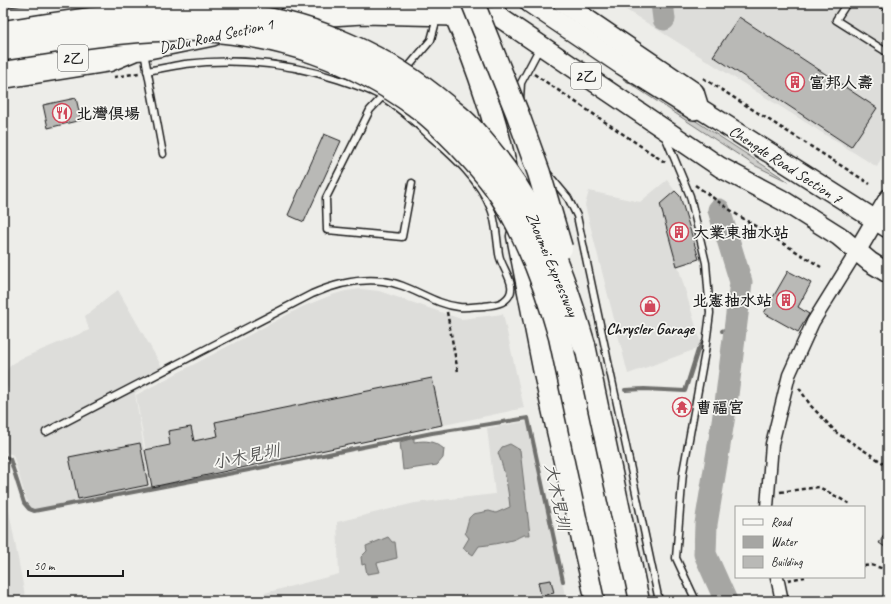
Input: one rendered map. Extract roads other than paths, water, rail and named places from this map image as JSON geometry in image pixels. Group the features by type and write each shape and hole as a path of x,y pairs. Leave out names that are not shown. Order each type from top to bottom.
{"highway":[{"path":"473,3 539,173 558,236 584,345"},
{"path":"448,11 470,48 494,119 546,378 597,601"},
{"name":"Zhoumei Expressway","path":"3,32 134,14 187,12 242,15 284,22 331,37 380,60 428,91 470,126 504,169 534,216 549,247 573,308 584,345 638,601"},
{"name":"Zhoumei Expressway","path":"3,49 99,36 157,31 200,30 239,34 278,41 316,52 355,69 387,86 417,106 442,128 473,159 499,193 521,230 536,263 560,337 618,601"}],"main road":[{"path":"3,18 114,3"},
{"path":"278,22 312,3"},
{"name":"2乙","path":"530,3 694,110 698,92"},
{"path":"563,3 698,92"},
{"name":"2乙","path":"448,11 499,10 541,45 666,130"},
{"name":"DaDu Road Section 1","path":"3,68 109,52 144,50 278,22 330,16 448,11"},
{"name":"Chengde Road Section 7","path":"698,92 856,208 882,224"},
{"name":"Chengde Road Section 7","path":"666,130 720,167 782,200 839,236 870,262 888,273"}],"street":[{"name":"DaDu Road Section 1","path":"3,82 110,65 144,50"},
{"path":"767,506 772,444 789,375 813,322 857,251 882,224 888,198"},
{"path":"777,580 782,601"}],"lane":[{"path":"846,3 836,20 888,53"},
{"path":"880,3 888,8"},
{"path":"397,80 431,40 448,11"},
{"path":"541,45 521,83 520,120 525,145 568,198 577,216 659,601"},
{"path":"144,50 163,154"},
{"path":"46,432 312,294 329,287 364,280 384,281 402,285 445,304 460,308 495,305 503,302 511,291 511,283 508,274 500,259 492,210 479,185 451,155 416,123 382,97 353,84 322,74 262,62 223,61 191,64 147,71"},
{"path":"392,86 370,110 326,198 327,230 402,237 412,183"},
{"path":"666,130 690,196 706,263 710,313 705,352 683,472 676,558 696,601"}],"water":[{"path":"414,438 414,442 430,442 437,444 444,449 443,458 437,465 403,470 400,442"},
{"path":"510,444 520,450 530,535 500,543 479,546 473,555 463,548 469,538 465,533 469,518 473,514 489,511 496,513 510,507 503,466 498,453 502,447"},
{"path":"388,537 392,542 395,542 397,558 377,563 380,572 367,574 365,564 362,565 361,557 367,551 366,546"}],"waterway":[{"path":"662,3 664,19"},
{"path":"719,210 741,282 726,403 706,524 705,554 726,601"},
{"path":"722,331 737,326"},
{"path":"625,390 644,389 685,391 698,350 705,339"},
{"name":"小木見圳","path":"3,456 10,459 24,503 29,509 34,511 432,433 528,418 563,581"}],"place":[{"name":"富邦人壽","path":"795,82"},
{"name":"北灣俱場","path":"62,113"},
{"name":"大業東抽水站","path":"679,232"},
{"name":"北憲抽水站","path":"786,300"},
{"name":"Chrysler Garage","path":"650,306"},
{"name":"曹福宮","path":"682,407"}],"water label":[{"name":"大木見圳","path":"558,497"}]}
